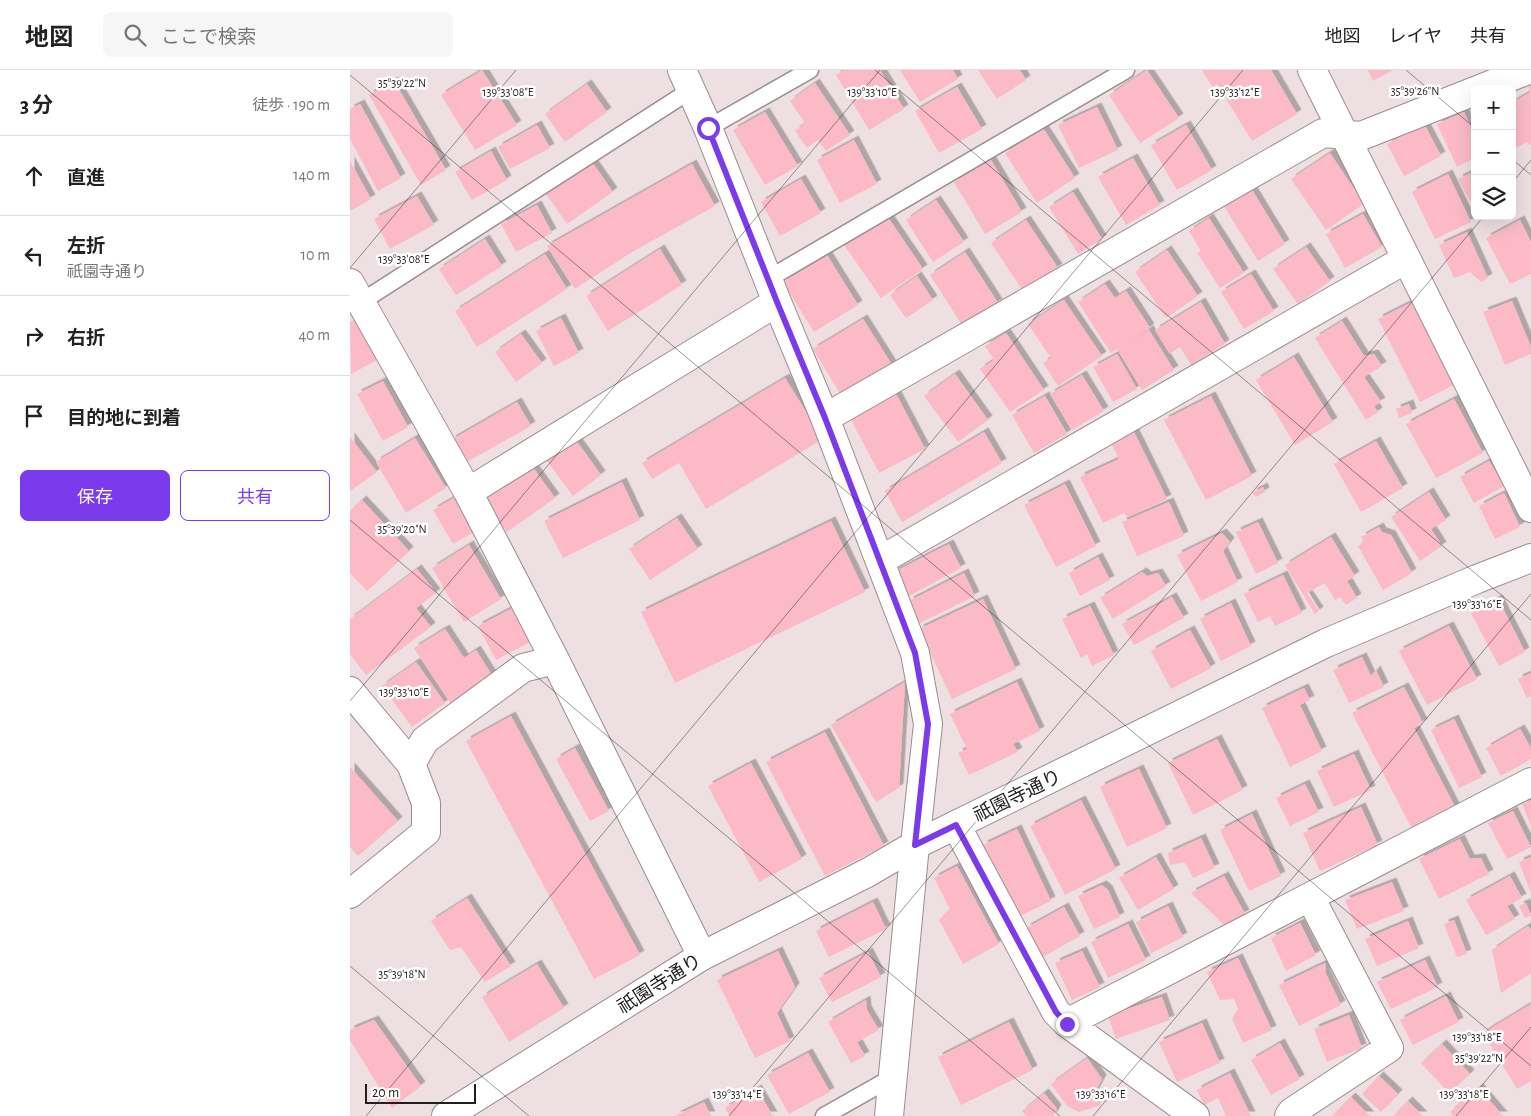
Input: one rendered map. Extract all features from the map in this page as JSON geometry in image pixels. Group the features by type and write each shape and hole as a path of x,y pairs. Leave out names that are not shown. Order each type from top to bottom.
{"street":[{"path":"1312,70 1531,508"},
{"path":"1490,85 1528,70"},
{"path":"687,80 825,418 881,560 915,653 928,724 889,1116"},
{"path":"825,418 1323,133 1343,133 1362,136 1471,93"},
{"path":"881,560 1406,259"},
{"path":"468,492 772,290"},
{"path":"355,292 468,492 556,660 702,956"},
{"name":"祇園寺通り","path":"446,1116 702,956 867,873 915,845 1326,643 1531,558"},
{"path":"411,764 425,740 523,668 556,660"},
{"path":"350,691 411,764 426,804 426,832 350,894"},
{"path":"1067,1024 1531,782"},
{"path":"956,825 1056,1012 1067,1024 1195,1116"},
{"path":"1289,1116 1342,1077 1389,1048 1310,897"}],"lane":[{"path":"708,128 810,70"},
{"path":"772,290 1126,70"},
{"path":"355,292 687,80"},
{"path":"824,1116 893,1077"}],"building":[{"path":"482,70 517,125 475,150 441,95"},
{"path":"844,70 880,70 904,109 869,130 836,75"},
{"path":"900,70 953,70 958,79 920,102"},
{"path":"978,70 1020,70 1026,80 997,99"},
{"path":"1147,70 1179,118 1140,143 1109,95"},
{"path":"1202,70 1271,70 1297,114 1252,141 1217,84 1213,88"},
{"path":"1368,70 1393,70 1373,81"},
{"path":"394,81 446,170 421,185 369,95"},
{"path":"1531,81 1531,145 1527,142 1516,148 1516,101 1529,93 1529,82"},
{"path":"815,83 850,135 826,151 818,140 807,148 795,131 805,123 790,101"},
{"path":"587,84 607,112 565,142 545,114"},
{"path":"957,87 982,129 939,153 915,111"},
{"path":"360,104 401,178 378,191 350,139 350,109"},
{"path":"1097,107 1118,150 1079,168 1058,125"},
{"path":"765,112 798,166 765,185 733,130"},
{"path":"1464,112 1471,128 1471,160 1457,167 1437,124"},
{"path":"1424,124 1441,156 1404,176 1387,144"},
{"path":"537,125 550,148 510,169 498,147"},
{"path":"1186,125 1212,170 1177,190 1151,145"},
{"path":"1043,128 1075,178 1037,203 1005,153"},
{"path":"854,140 877,184 840,203 817,160"},
{"path":"491,151 507,180 472,200 455,172"},
{"path":"1330,153 1364,204 1326,230 1291,179"},
{"path":"1133,158 1160,205 1126,225 1098,177"},
{"path":"991,160 1022,212 985,234 954,182"},
{"path":"350,161 371,199 350,211"},
{"path":"592,162 613,192 567,224 546,194"},
{"path":"692,164 715,206 632,252 575,289 547,246"},
{"path":"1471,173 1471,203 1458,179"},
{"path":"1448,174 1471,222 1435,239 1412,192"},
{"path":"801,179 821,213 780,236 761,202"},
{"path":"1252,190 1285,244 1258,261 1224,206"},
{"path":"1073,192 1102,239 1078,254 1049,207"},
{"path":"417,196 434,225 390,249 374,219"},
{"path":"936,200 964,242 933,262 906,220"},
{"path":"537,205 552,233 516,252 501,224"},
{"path":"885,213 923,269 881,298 842,242"},
{"path":"1363,214 1382,247 1345,268 1326,234"},
{"path":"1209,218 1244,273 1220,288 1197,253 1201,251 1189,231"},
{"path":"1026,220 1058,268 1023,291 991,243"},
{"path":"1520,220 1531,242 1531,274 1510,284 1486,238"},
{"path":"1467,232 1488,278 1481,282 1470,272 1454,278 1439,245"},
{"path":"485,239 502,266 456,295 439,269"},
{"path":"1306,247 1330,281 1298,304 1273,269"},
{"path":"660,249 682,285 608,331 586,296"},
{"path":"1167,250 1198,296 1166,318 1135,272"},
{"path":"965,252 998,303 962,325 930,275"},
{"path":"545,254 567,289 477,347 455,311"},
{"path":"827,255 858,305 814,332 783,282"},
{"path":"1251,274 1274,311 1244,329 1221,292"},
{"path":"917,276 933,300 906,318 890,295"},
{"path":"1105,284 1115,298 1126,291 1150,328 1130,342 1149,330 1174,370 1142,390 1117,349 1111,353 1078,302"},
{"path":"1064,300 1102,356 1058,386 1043,363 1051,358 1028,324"},
{"path":"1512,301 1531,347 1531,354 1505,365 1483,312"},
{"path":"1201,302 1225,344 1191,365 1180,347 1170,354 1155,330"},
{"path":"1412,302 1454,385 1420,402 1378,319"},
{"path":"358,318 379,359 351,374 350,322"},
{"path":"561,318 579,353 554,366 536,331"},
{"path":"863,319 892,365 841,395 813,349"},
{"path":"1342,321 1364,356 1374,354 1382,366 1364,377 1381,402 1374,406 1378,412 1366,420 1315,338"},
{"path":"1006,333 1044,390 1010,412 980,369 994,360 985,346"},
{"path":"521,334 542,363 516,382 495,352"},
{"path":"1117,354 1137,389 1113,402 1093,367"},
{"path":"1294,357 1333,422 1295,445 1256,380"},
{"path":"955,374 988,420 958,442 924,396"},
{"path":"1082,375 1104,411 1072,430 1050,394"},
{"path":"785,378 823,439 706,509 679,463 652,479 642,463"},
{"path":"383,381 408,427 383,441 357,394"},
{"path":"894,390 925,449 879,473 848,414"},
{"path":"1045,396 1067,434 1034,453 1012,415"},
{"path":"1211,396 1252,476 1206,500 1164,420"},
{"path":"1454,399 1483,453 1436,478 1406,424"},
{"path":"517,402 531,426 465,463 451,440"},
{"path":"1409,404 1412,413 1399,418 1396,409"},
{"path":"1133,430 1167,499 1128,517 1124,513 1103,523 1080,477 1119,459 1110,441"},
{"path":"984,432 1002,463 902,522 885,491"},
{"path":"573,436 601,475 573,496 544,457"},
{"path":"350,437 377,472 350,491"},
{"path":"415,438 446,488 406,513 376,462"},
{"path":"1376,441 1403,488 1361,512 1334,464"},
{"path":"1489,461 1504,486 1474,503 1460,477"},
{"path":"529,462 555,498 507,532 481,496"},
{"path":"622,482 640,520 563,558 544,521"},
{"path":"1065,484 1096,546 1056,567 1024,505"},
{"path":"1263,487 1265,492 1256,497 1252,493"},
{"path":"1429,492 1446,520 1431,529 1442,546 1420,561 1391,517"},
{"path":"1504,493 1520,527 1495,539 1479,506"},
{"path":"457,496 476,531 453,544 433,510"},
{"path":"362,500 409,551 367,591 350,573 350,511"},
{"path":"1169,502 1184,536 1137,556 1122,522"},
{"path":"677,518 698,549 650,580 629,549"},
{"path":"831,521 865,592 675,683 641,612"},
{"path":"1258,522 1278,563 1256,574 1236,532"},
{"path":"1379,527 1382,532 1391,535 1412,573 1383,590 1358,546 1364,542 1361,537"},
{"path":"1222,533 1230,542 1223,551 1238,582 1201,601 1177,555"},
{"path":"1331,537 1355,576 1347,581 1357,598 1346,605 1340,597 1335,600 1325,583 1307,593 1319,611 1315,614 1285,565"},
{"path":"949,544 961,568 907,597 894,572"},
{"path":"469,545 501,599 464,622 432,568"},
{"path":"1098,557 1110,580 1080,596 1069,573"},
{"path":"417,569 436,593 416,608 431,627 366,675 350,654 350,619"},
{"path":"1142,572 1147,576 1158,573 1166,586 1113,619 1100,598"},
{"path":"964,573 975,596 920,623 909,601"},
{"path":"1283,575 1302,613 1275,626 1270,616 1258,622 1244,594"},
{"path":"1172,597 1184,618 1134,645 1122,624"},
{"path":"983,599 1016,669 952,699 919,629"},
{"path":"1498,599 1525,652 1499,666 1471,613"},
{"path":"1231,603 1251,646 1221,661 1200,619"},
{"path":"518,605 536,639 496,660 478,626"},
{"path":"1090,606 1114,655 1092,666 1087,654 1081,658 1062,619"},
{"path":"1449,626 1477,679 1427,705 1399,651"},
{"path":"445,629 464,658 476,650 493,677 451,704 414,648"},
{"path":"1190,630 1211,668 1171,689 1151,651"},
{"path":"1362,657 1371,676 1376,670 1384,687 1349,703 1333,670"},
{"path":"416,662 445,703 412,727 382,686"},
{"path":"1531,673 1531,696 1527,698 1518,679"},
{"path":"905,682 899,788 876,802 831,725"},
{"path":"1017,682 1040,731 1013,744 1018,752 969,775 958,753 967,749 950,714"},
{"path":"1404,687 1423,723 1414,728 1456,809 1413,831 1352,713"},
{"path":"1304,688 1310,700 1300,705 1322,751 1290,767 1262,708"},
{"path":"511,716 640,955 594,979 466,741"},
{"path":"1454,719 1482,777 1459,788 1431,730"},
{"path":"1520,729 1531,748 1531,759 1501,776 1486,748"},
{"path":"825,732 884,846 825,876 766,762"},
{"path":"1217,739 1243,790 1193,815 1168,763"},
{"path":"575,748 609,811 590,821 556,759"},
{"path":"1354,754 1371,790 1334,807 1317,771"},
{"path":"751,763 802,859 759,882 708,786"},
{"path":"350,767 398,821 358,856 350,847"},
{"path":"1139,769 1167,828 1127,847 1100,787"},
{"path":"1305,784 1319,812 1290,826 1276,798"},
{"path":"1081,800 1116,869 1065,895 1030,826"},
{"path":"1531,800 1531,826 1522,804"},
{"path":"1361,807 1378,845 1320,871 1303,833"},
{"path":"1513,811 1531,847 1507,859 1488,823"},
{"path":"1252,814 1281,876 1249,891 1220,830"},
{"path":"1017,829 1051,901 1018,917 983,845"},
{"path":"1201,838 1215,868 1193,878 1185,862 1170,865 1168,853"},
{"path":"1460,839 1470,859 1481,858 1489,874 1439,899 1419,859"},
{"path":"1156,857 1174,889 1138,910 1119,878"},
{"path":"1531,857 1531,893 1519,862"},
{"path":"957,866 999,944 963,964 939,920 950,909 934,878"},
{"path":"1224,876 1245,914 1224,925 1191,893"},
{"path":"1510,876 1522,898 1507,906 1515,919 1486,935 1466,900"},
{"path":"1392,882 1404,911 1357,929 1345,900"},
{"path":"1102,885 1108,890 1120,917 1094,929 1078,896"},
{"path":"467,898 511,966 485,982 461,947 450,950 431,921"},
{"path":"873,902 886,929 829,957 816,931"},
{"path":"1526,903 1531,916 1525,918 1519,906"},
{"path":"1168,906 1183,937 1151,953 1136,922"},
{"path":"1064,907 1080,936 1043,957 1026,928"},
{"path":"1454,920 1467,954 1457,957 1444,924"},
{"path":"1408,921 1419,948 1377,966 1365,939"},
{"path":"1300,923 1316,955 1286,971 1271,938"},
{"path":"1128,924 1146,960 1108,978 1091,942"},
{"path":"1528,926 1531,930 1531,973 1501,993 1492,950"},
{"path":"778,951 795,987 777,1013 790,1041 755,1058 717,980"},
{"path":"1082,951 1100,987 1072,1000 1055,963"},
{"path":"868,952 881,977 832,1002 819,978"},
{"path":"1238,958 1272,1030 1243,1043 1232,1019 1238,1009 1234,999 1220,1000 1207,972"},
{"path":"1425,960 1438,987 1391,1009 1377,982"},
{"path":"1325,963 1326,974 1341,1005 1299,1026 1279,985"},
{"path":"537,964 564,1008 509,1042 482,997"},
{"path":"1446,996 1459,1022 1413,1045 1400,1020"},
{"path":"1162,997 1170,1020 1116,1039 1108,1016"},
{"path":"866,1000 867,1010 879,1030 857,1042 865,1056 851,1063 828,1022"},
{"path":"1531,1004 1531,1081 1517,1089 1483,1033"},
{"path":"1349,1015 1362,1048 1327,1062 1314,1029"},
{"path":"374,1020 421,1086 392,1108 350,1040 350,1030"},
{"path":"1009,1022 1033,1070 961,1105 938,1057"},
{"path":"1202,1023 1220,1063 1177,1082 1159,1042"},
{"path":"1280,1043 1300,1079 1271,1095 1251,1060"},
{"path":"1442,1044 1470,1074 1449,1093 1421,1063"},
{"path":"808,1053 830,1092 789,1114 767,1075"},
{"path":"1087,1058 1102,1079 1094,1094 1101,1105 1079,1112 1067,1106 1051,1084"},
{"path":"1230,1073 1251,1116 1226,1116 1218,1098 1204,1105 1197,1090"},
{"path":"1379,1076 1398,1094 1381,1112 1362,1094"},
{"path":"1479,1088 1503,1116 1453,1116 1450,1112"},
{"path":"757,1089 773,1116 730,1116 725,1108"},
{"path":"1044,1093 1057,1109 1053,1116 1026,1116 1022,1111"},
{"path":"1351,1097 1370,1116 1332,1116"},
{"path":"1408,1101 1423,1116 1393,1116"},
{"path":"704,1102 711,1116 675,1116"}],"route":[{"path":"708,128 881,560 915,653 928,724 915,845 956,825 1056,1012 1067,1024"}]}
